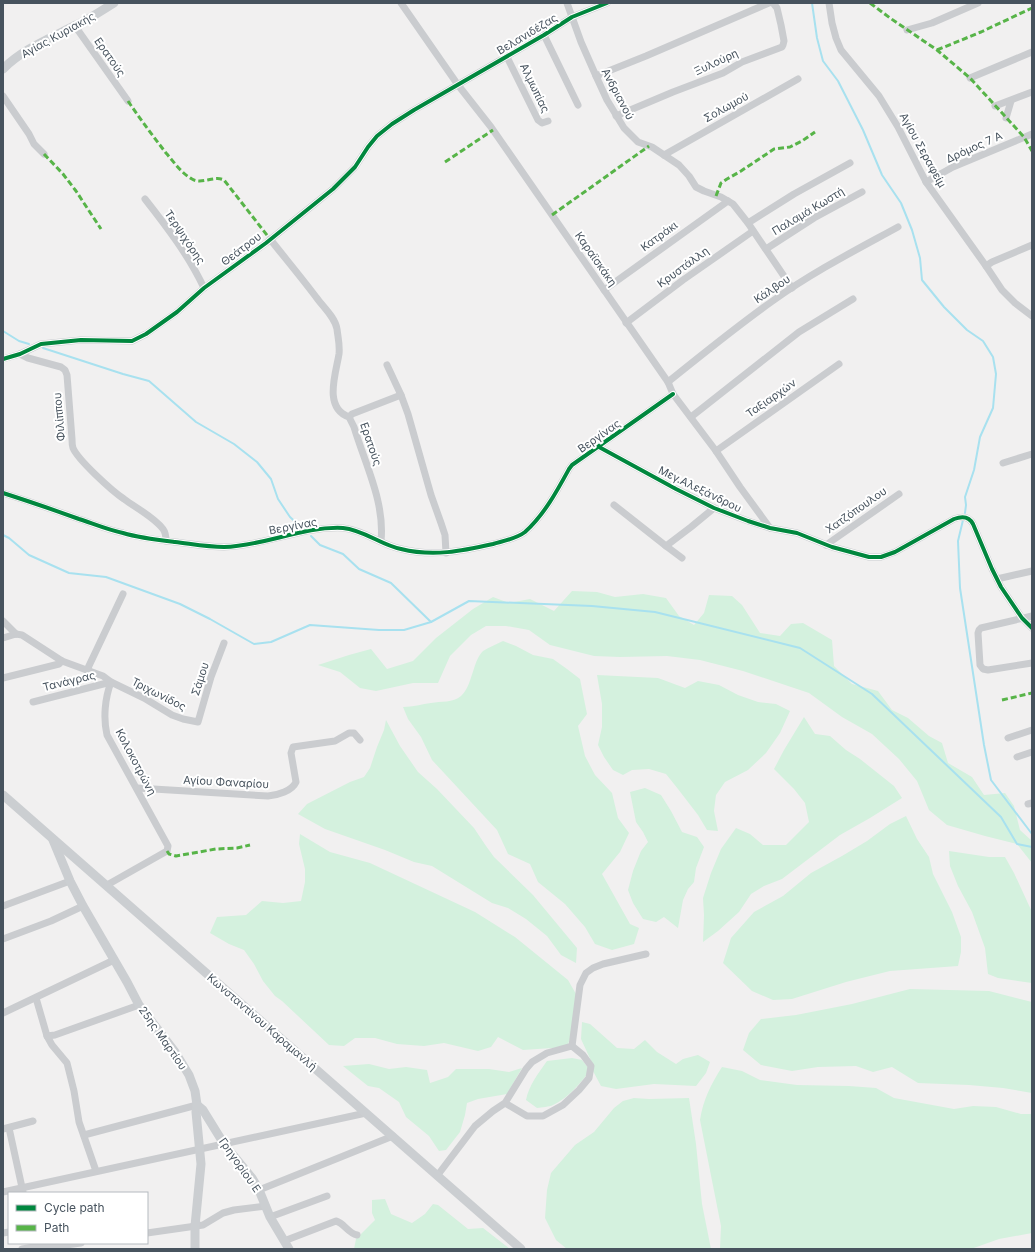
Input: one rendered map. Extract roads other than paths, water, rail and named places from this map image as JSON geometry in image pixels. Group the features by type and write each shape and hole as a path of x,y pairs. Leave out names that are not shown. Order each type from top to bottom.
{"street":[{"name":"Αγίας Κυριακής","path":"3,67 48,38 75,26 114,3"},
{"name":"Καραϊσκάκη","path":"401,3 458,85 493,130 668,382 673,394 716,451 770,528"},
{"name":"Ανδριανού","path":"567,3 581,42 596,76 616,116 624,128 638,142 652,147 679,165 696,187 721,197 733,204 748,223 792,288"},
{"name":"Βελανιδέζας","path":"458,85 572,17 607,3"},
{"path":"596,76 769,3"},
{"name":"Ξυλούρη","path":"616,116 718,75 742,62 782,47 784,44 782,30 777,8 773,3"},
{"name":"Αγίου Σεραφείμ","path":"830,3 832,24 836,38 842,50 879,96 898,127 926,182 1002,290 1015,303 1032,316"},
{"path":"907,30 932,23 978,3"},
{"name":"Ερατούς","path":"75,26 128,101"},
{"path":"544,35 578,105"},
{"path":"970,78 1032,52"},
{"name":"Αλμωπίας","path":"507,57 538,120 542,123 548,121"},
{"name":"Σολωμού","path":"664,155 798,79"},
{"name":"Θεάτρου","path":"3,359 20,354 41,344 82,340 132,341 146,334 177,312 204,288 270,239 333,189 352,170 377,136 392,124 458,85"},
{"path":"995,106 1032,92"},
{"path":"3,96 29,134 34,144 44,154"},
{"path":"1006,118 1011,101"},
{"name":"Δρόμος 7 Α","path":"926,182 953,167 1032,134"},
{"path":"748,223 794,194 850,163"},
{"name":"Παλαμά Κωστή","path":"766,249 814,218 862,192"},
{"name":"Τερψιχόρης","path":"145,199 184,251 204,288"},
{"name":"Κατράκι","path":"604,290 728,201"},
{"name":"Κάλβου","path":"668,382 775,299 829,265 898,227"},
{"name":"Κρυστάλλη","path":"626,322 753,231"},
{"name":"Ερατούς","path":"270,239 335,322 339,352 333,387 333,398 337,407 349,417 354,427 379,504 382,541"},
{"path":"986,266 1032,245"},
{"path":"691,417 798,332 853,299"},
{"name":"Φιλίππου","path":"20,354 28,358 61,367 65,370 67,375 73,448 86,465 122,498 161,527 165,533 166,541"},
{"name":"Ταξιαρχών","path":"716,451 839,364"},
{"path":"387,365 408,414 431,495 441,523 445,539 446,553"},
{"name":"Βεργίνας","path":"3,493 114,531 166,541 203,546 226,547 244,545 319,529 343,528 354,530 400,549 424,554 446,553 473,549 501,542 518,536 524,532 535,522 572,465 673,394"},
{"path":"349,417 352,414 401,395"},
{"name":"Μεγ.Αλεξάνδρου","path":"599,447 714,508 770,528 797,534 854,554 869,557 881,557 895,552 954,519 964,517 969,519 973,524 997,579 1022,618 1032,628"},
{"path":"1003,463 1032,454"},
{"name":"Χατζόπουλου","path":"826,545 899,494"},
{"path":"614,504 682,558"},
{"path":"666,546 714,508"},
{"path":"997,579 1032,571"},
{"path":"87,670 123,594"},
{"path":"1032,616 981,628 978,633 980,665 983,669 988,670 1032,663"},
{"path":"3,621 16,634"},
{"path":"3,638 16,634 22,635 62,661 103,676 112,682"},
{"name":"Σάμου","path":"198,722 211,677 224,643"},
{"path":"3,678 59,664 62,661"},
{"name":"Τριχωνίδος","path":"112,682 144,698 172,715 198,722"},
{"name":"Τανάγρας","path":"33,702 112,682"},
{"name":"Κολοκοτρώνη","path":"106,885 167,851 168,849 168,846 137,788 107,735 105,713 108,691 112,682"},
{"path":"1008,738 1032,730"},
{"name":"Αγίου Φαναρίου","path":"137,788 183,792 268,796 276,795 292,788 296,782 291,753 293,747 335,741 349,733 354,733 360,740"},
{"path":"1017,757 1032,752"},
{"name":"Κωνσταντίνου Καραμανλή","path":"3,795 521,1249"},
{"name":"25ης Μαρτίου","path":"51,837 70,881 83,906 139,1005 182,1063 190,1080 197,1104 196,1112 200,1149 200,1183 195,1226 195,1249"},
{"path":"64,868 65,863 71,854"},
{"path":"3,906 70,881"},
{"path":"3,939 51,921 83,906"},
{"path":"572,1046 580,985 586,973 603,964 646,954"},
{"path":"3,1014 114,960"},
{"path":"36,998 47,1036 52,1045 67,1063 74,1091 79,1122 96,1171"},
{"path":"47,1036 55,1035 139,1005"},
{"path":"437,1176 474,1126 506,1103 526,1069 532,1062 547,1053 572,1046"},
{"path":"506,1103 527,1116 543,1116 563,1105 589,1078 591,1066 583,1055 572,1046"},
{"path":"84,1135 197,1104"},
{"name":"Γρηγορίου Ε","path":"197,1104 203,1110 224,1144 252,1178 285,1247"},
{"path":"3,1192 22,1191 96,1171 366,1113"},
{"path":"22,1191 6,1128 33,1122"},
{"path":"259,1190 393,1136"},
{"path":"270,1218 327,1196"},
{"path":"148,1233 203,1225 223,1213 266,1206"},
{"path":"285,1247 336,1221 353,1234 357,1235"},
{"path":"22,1249 34,1245 51,1247 74,1244"}],"waterway":[{"path":"812,3 817,38 823,61 838,81 863,130 882,175 901,203 912,230 920,258 922,280 944,307 967,330 983,341 993,357 996,374 993,408 980,437 974,470 965,497 965,513"},
{"path":"3,331 19,341 29,344"},
{"path":"43,348 149,381 196,422 234,444 257,462 271,479 278,499 290,517 302,528"},
{"path":"963,520 958,541 960,588 984,745 991,780 1032,834"},
{"path":"3,535 9,538 29,555 69,573 106,577 180,604 254,644 271,642 310,625 379,630 404,630 431,622 469,601 592,606 655,612 800,648 872,694 1001,817 1017,844 1032,847"},
{"path":"311,536 320,545 343,554 359,569 391,583 431,622"}]}
